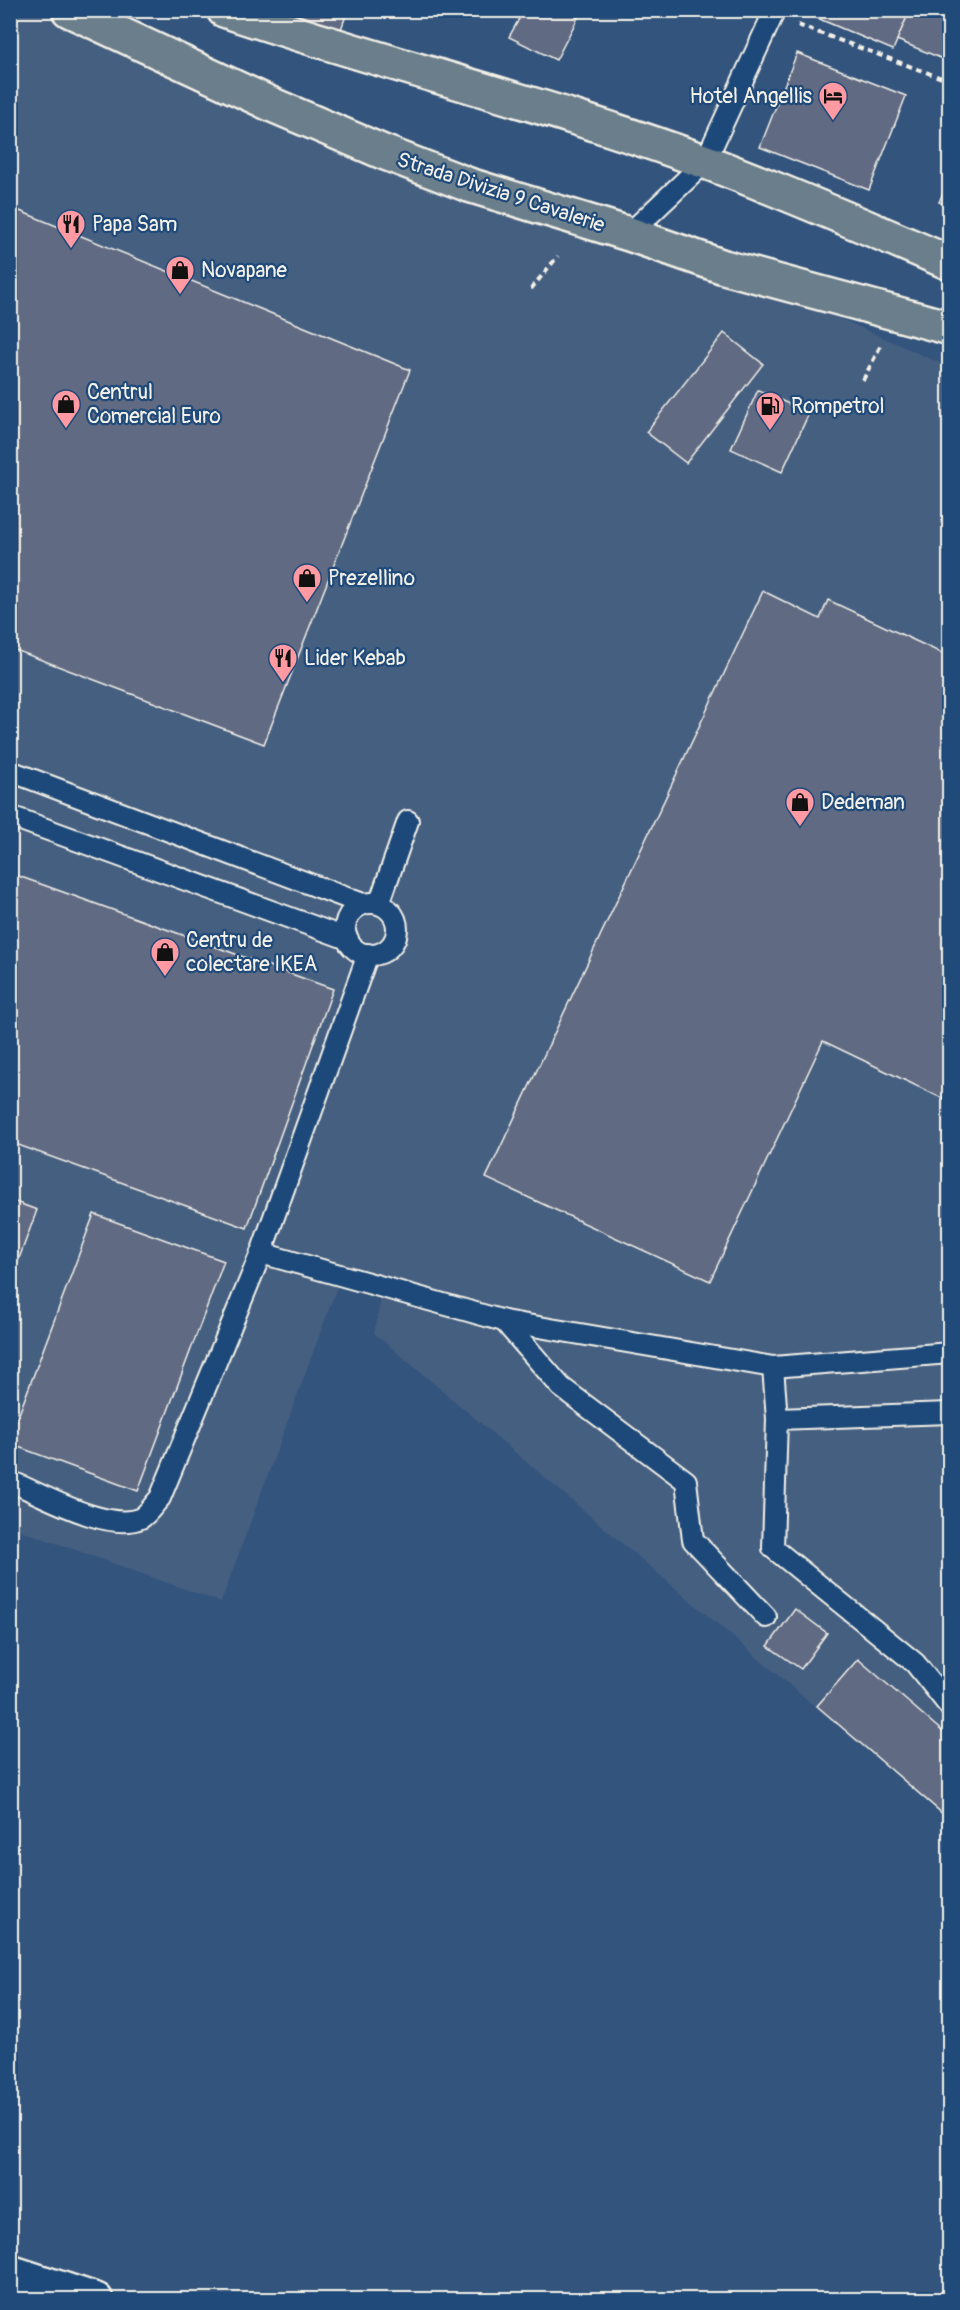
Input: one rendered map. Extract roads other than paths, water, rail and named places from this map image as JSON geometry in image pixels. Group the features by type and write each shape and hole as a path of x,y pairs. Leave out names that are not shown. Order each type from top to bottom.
{"main road":[{"name":"Strada Divizia 9 Cavalerie","path":"69,10 275,106 383,153 469,185 629,234 724,267 950,328"},
{"path":"224,10 619,132 705,162 950,263"}],"street":[{"path":"10,2272 96,2300"}],"lane":[{"path":"629,234 705,162 774,13"},
{"path":"10,771 371,904 393,914 397,930 395,938 384,951 368,954 352,946 348,939 346,922 350,914 371,904 408,821"},
{"path":"10,816 348,939"},
{"path":"10,1481 93,1517 110,1521 127,1522 142,1517 160,1498 261,1253 368,954"},
{"path":"261,1253 504,1321 773,1367 950,1353"},
{"path":"504,1321 561,1387 686,1482 693,1540 766,1617"},
{"path":"773,1367 777,1419 773,1548 915,1663 950,1707"},
{"path":"777,1419 950,1413"}],"place":[{"name":"Hotel Angellis","path":"833,122"},
{"name":"Papa Sam","path":"71,250"},
{"name":"Novapane","path":"180,296"},
{"name":"Centrul Comercial Euro","path":"66,430"},
{"name":"Rompetrol","path":"770,432"},
{"name":"Prezellino","path":"307,604"},
{"name":"Lider Kebab","path":"283,684"},
{"name":"Dedeman","path":"800,828"},
{"name":"Centru de colectare IKEA","path":"165,978"}]}
